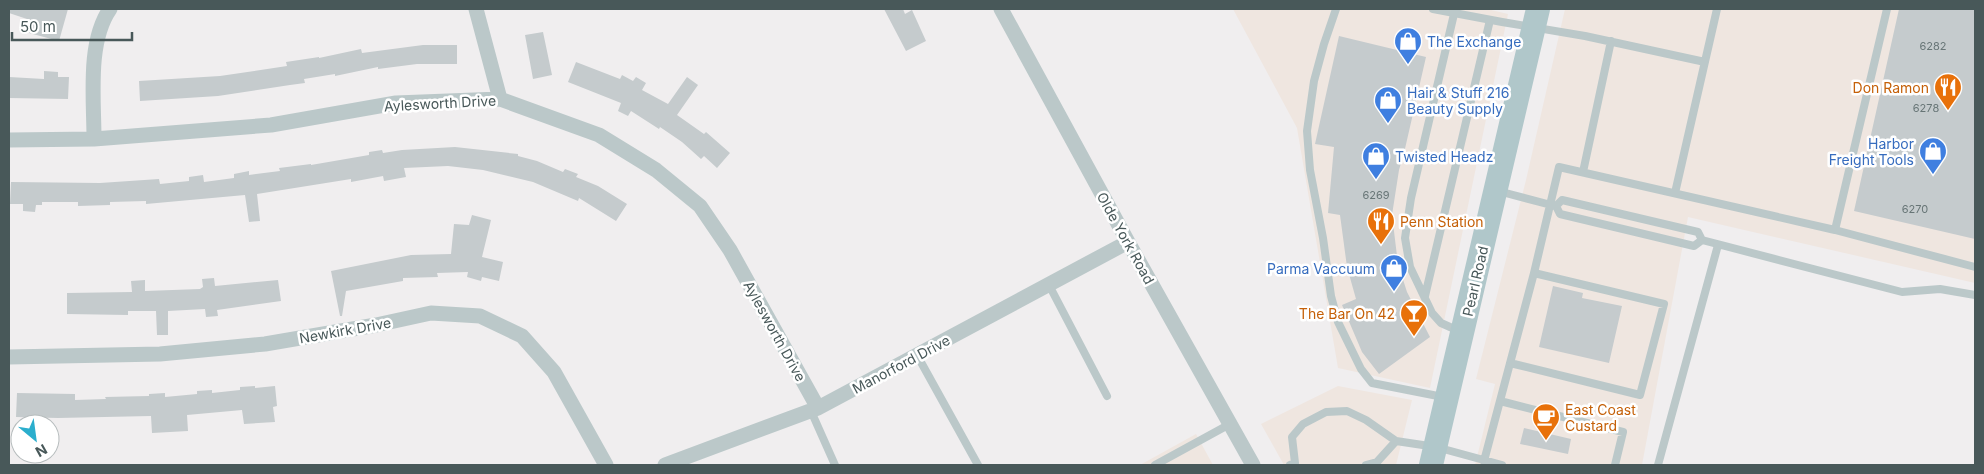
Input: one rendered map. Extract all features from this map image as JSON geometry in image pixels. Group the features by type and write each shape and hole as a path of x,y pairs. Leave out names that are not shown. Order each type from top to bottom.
{"main road":[{"name":"Pearl Road","path":"1434,456 1536,18"}],"street":[{"path":"94,139 95,44 102,20 110,9"},
{"path":"476,9 500,98"},
{"name":"Olde York Road","path":"1001,9 1128,242 1253,465"},
{"name":"Aylesworth Drive","path":"9,140 94,139 271,125 396,103 500,98 599,135 656,170 700,206 730,250 815,409"},
{"name":"Manorford Drive","path":"665,465 680,462 815,409 1128,242"},
{"name":"Newkirk Drive","path":"9,357 160,354 264,344 376,325 430,313 480,316 522,336 554,372 606,465"}],"lane":[{"path":"1336,9 1314,81 1307,131 1310,170 1323,238 1331,296 1338,322 1361,369 1372,382 1448,398"},
{"path":"1433,9 1490,20 1536,18 1611,41 1705,62"},
{"path":"1675,193 1717,9"},
{"path":"1834,230 1886,9"},
{"path":"1454,14 1406,225 1405,238 1410,267 1432,313 1441,323 1464,333"},
{"path":"1425,296 1490,20"},
{"path":"1583,172 1611,41"},
{"path":"1484,461 1553,205 1560,166 1834,230 1975,267"},
{"path":"1496,190 1553,205 1560,214 1694,246 1702,240"},
{"path":"1553,205 1562,200 1698,232 1702,240 1718,246 1902,292 1940,290 1975,295"},
{"path":"1658,465 1718,246"},
{"path":"1510,363 1640,395 1664,304 1534,273"},
{"path":"1048,285 1107,396"},
{"path":"917,355 978,465"},
{"path":"1500,401 1623,432 1615,465"},
{"path":"815,409 835,465"},
{"path":"1290,465 1295,463 1292,437 1302,424 1326,412 1347,411 1366,420 1396,440 1434,456 1484,461 1502,465"},
{"path":"1155,465 1230,424"},
{"path":"1366,465 1377,462 1396,440"}],"shaded area":[{"path":"1233,9 1487,9 1508,14 1430,388 1338,368 1297,128"},
{"path":"1565,9 1975,9 1975,283 1688,217 1642,465 1475,465 1495,384 1476,379 1526,180"},
{"path":"1338,386 1412,400 1396,465 1284,465 1261,424"},
{"path":"1196,434 1213,465 1140,465"}],"building":[{"path":"9,9 68,9 59,41 29,33 33,21 9,13"},
{"path":"884,9 903,9 905,14 912,10 926,41 906,51"},
{"path":"1899,9 1975,9 1975,239 1854,211"},
{"path":"543,32 552,75 533,79 525,35"},
{"path":"1339,36 1426,57 1399,170 1392,215 1398,264 1407,292 1430,337 1379,374 1362,352 1342,305 1356,299 1347,267 1340,215 1328,213 1334,147 1315,144"},
{"path":"423,45 457,45 457,64 417,64 378,69 378,67 335,76 335,74 304,79 305,83 218,96 140,101 139,81 220,76 287,66 286,62 319,58 361,49 362,53"},
{"path":"576,62 620,79 622,75 633,81 636,77 646,83 642,90 668,104 687,77 698,85 677,115 704,134 706,132 730,153 717,168 704,156 701,159 682,142 660,127 659,129 631,111 628,116 618,111 621,103 568,82"},
{"path":"44,71 58,72 58,77 69,77 68,99 9,98 9,77 44,79"},
{"path":"455,147 518,154 518,156 537,161 563,172 565,169 578,174 576,177 598,186 627,204 616,221 579,198 578,201 533,182 483,170 448,166 404,168 406,177 384,181 383,176 351,182 351,179 257,194 260,221 249,222 245,195 146,204 146,201 110,202 110,205 78,206 78,202 42,202 42,205 36,205 35,212 23,211 23,204 10,204 11,182 100,183 159,179 160,184 189,181 189,177 203,175 204,182 234,178 234,174 249,171 249,175 280,171 279,168 311,165 369,155 369,152 382,150 383,153"},
{"path":"472,215 491,220 482,257 503,262 499,281 482,277 481,281 467,277 468,272 437,273 438,277 403,278 403,281 346,291 342,316 340,316 331,271 411,255 451,254 454,224 469,225"},
{"path":"214,278 215,286 278,280 281,301 217,310 218,316 206,317 205,309 168,311 168,335 157,335 156,311 128,311 128,315 67,314 67,293 132,292 131,281 145,280 145,291 200,289 203,287 202,279"},
{"path":"1553,286 1583,293 1582,298 1622,306 1609,363 1539,347"},
{"path":"275,386 277,406 273,407 275,422 244,424 242,410 187,415 188,431 152,433 151,416 60,418 60,414 16,414 17,393 75,394 75,400 149,396 149,394 165,393 165,397 197,394 197,391 212,390 212,393 240,390 240,387"},
{"name":"East Coast Custard","path":"1524,428 1571,439 1568,454 1520,444"}],"place":[{"name":"The Exchange","path":"1408,65"},
{"name":"Don Ramon","path":"1948,111"},
{"name":"Hair & Stuff 216 Beauty Supply","path":"1388,124"},
{"name":"Harbor Freight Tools","path":"1933,175"},
{"name":"Twisted Headz","path":"1376,180"},
{"name":"Penn Station","path":"1381,245"},
{"name":"Parma Vaccuum","path":"1394,292"},
{"name":"The Bar On 42","path":"1414,337"},
{"name":"East Coast Custard","path":"1546,441"}]}
